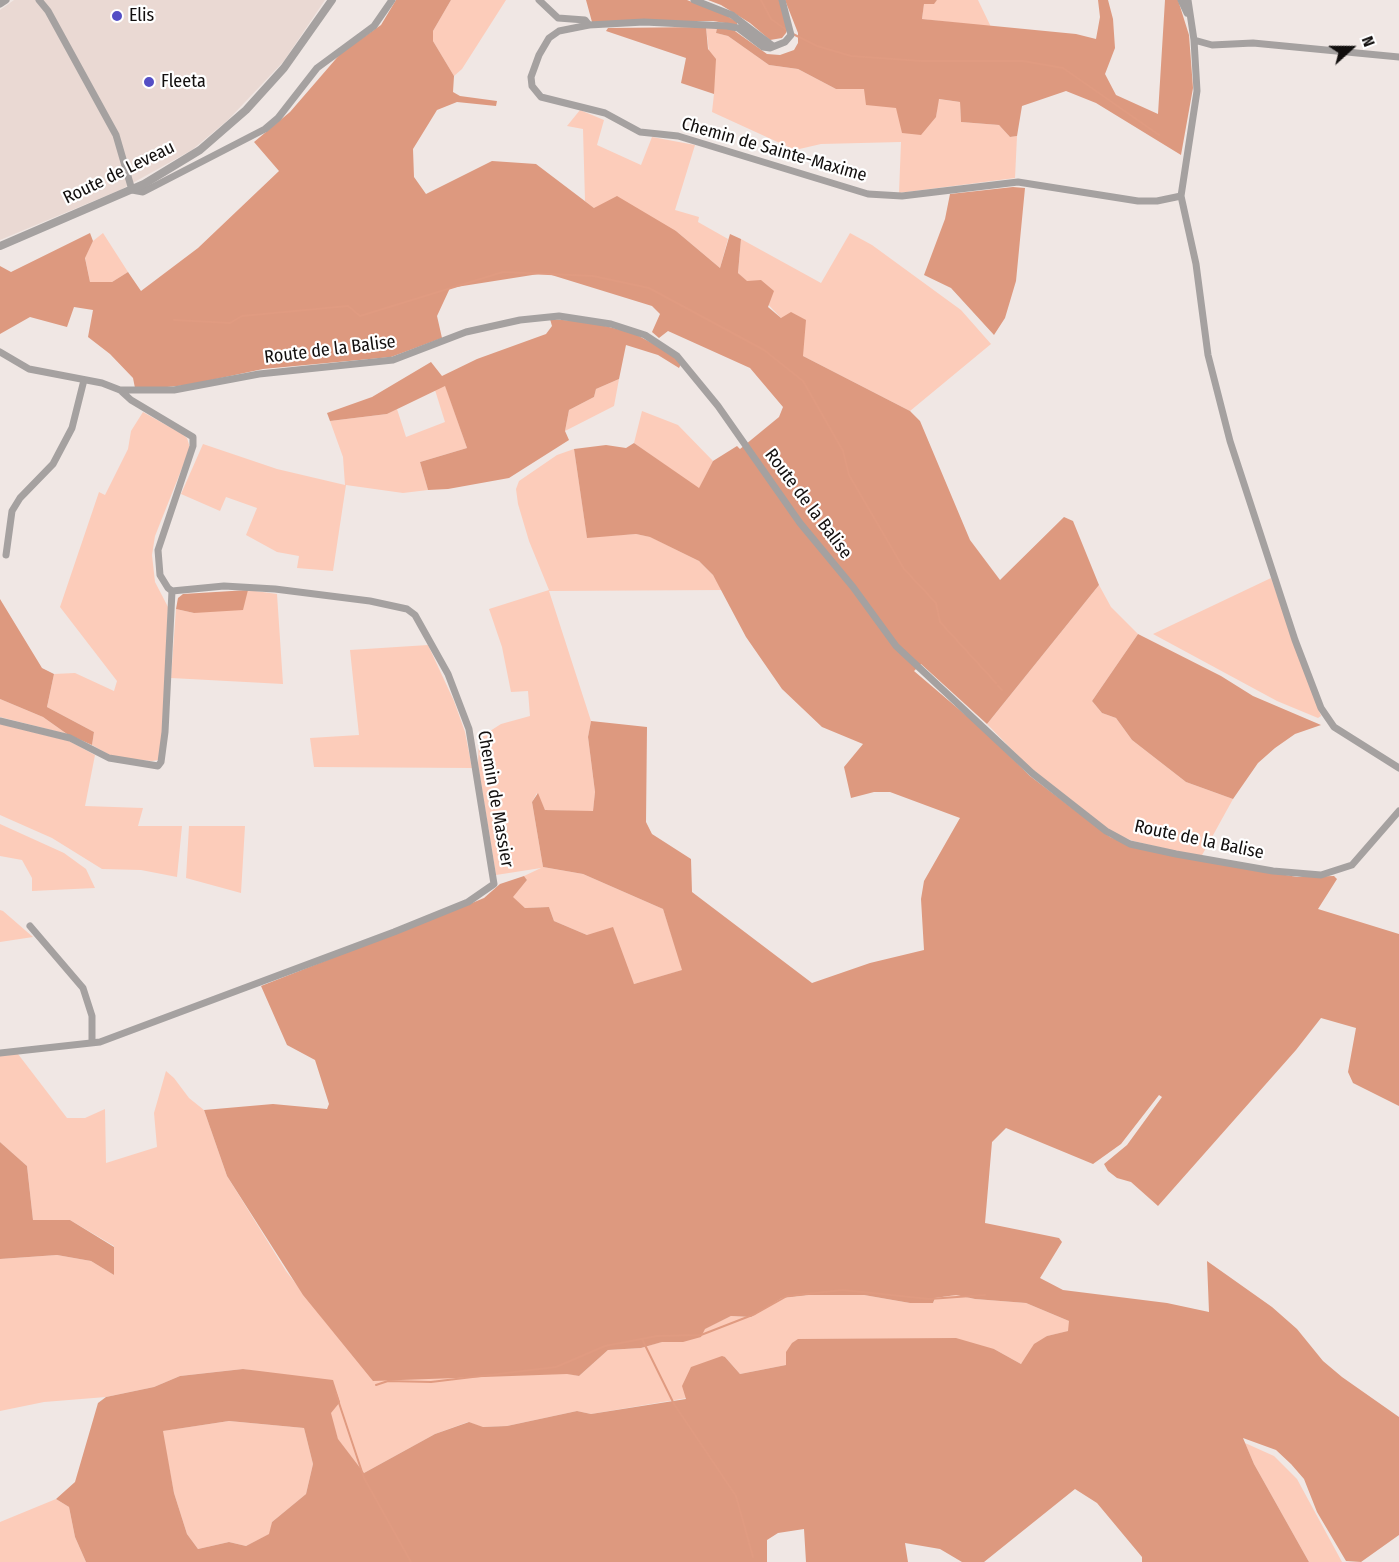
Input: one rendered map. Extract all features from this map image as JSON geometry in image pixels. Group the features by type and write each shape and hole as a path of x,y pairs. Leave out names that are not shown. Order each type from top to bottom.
{"street":[{"path":"0,4 6,0"},
{"path":"39,0 48,11 116,135 132,190 149,191 265,129 278,118 318,68 374,26 392,0"},
{"name":"Route de Leveau","path":"0,246 132,190 180,164 240,116 294,56 332,0"},
{"path":"539,0 558,18 585,20 589,25"},
{"path":"694,0 732,15 773,46 785,42 791,31 782,0"},
{"path":"1181,0 1190,21"},
{"path":"1188,0 1194,40 1197,91 1181,195 1196,264 1207,348 1227,431 1314,693 1328,722 1399,768"},
{"name":"Chemin de Sainte-Maxime","path":"773,46 763,47 738,28 727,26 644,22 567,28 549,38 539,55 531,77 532,86 541,97 605,112 640,132 678,136 829,184 885,196 1018,182 1137,201 1157,201 1181,195"},
{"path":"1194,40 1212,45 1253,43 1399,57"},
{"name":"Route de la Balise","path":"120,390 174,390 259,374 393,360 466,332 520,320 560,316 611,324 645,336 677,356 718,406 800,523 853,586 896,646 1032,772 1106,831 1130,843 1176,854 1300,875 1321,876 1352,865 1399,811"},
{"path":"0,352 29,369 120,390 131,400 194,440 158,550 163,583 172,591 165,732 161,762 158,766 109,758 70,738 0,721"},
{"path":"6,555 12,511 20,498 53,464 72,428 84,380"},
{"name":"Chemin de Massier","path":"0,1053 75,1047 92,1043 394,932 468,902 494,884 469,729 448,674 415,615 407,609 370,601 274,589 224,586 172,591"},
{"path":"30,926 83,988 92,1016 92,1043"}],"shaded area":[{"path":"14,0 325,0 284,61 228,120 192,150 120,190 0,240 0,10"},
{"path":"396,0 451,0 433,31 433,41 454,76 453,92 460,96 497,101 496,106 457,102 437,110 413,149 414,177 426,194 492,161 536,164 594,208 617,196 676,231 720,268 730,234 741,239 738,273 747,281 761,280 774,291 768,307 781,318 791,312 806,320 803,356 910,411 920,421 970,540 1000,580 1064,517 1073,521 1099,585 987,724 921,664 914,671 982,729 1030,776 1110,837 1135,848 1297,877 1334,876 1337,879 1318,909 1399,934 1399,1106 1353,1083 1348,1072 1356,1028 1321,1018 1296,1050 1158,1206 1131,1182 1117,1178 1108,1171 1104,1164 1127,1145 1162,1097 1159,1095 1121,1144 1093,1164 1006,1128 992,1142 985,1223 1059,1238 1062,1242 1040,1278 1063,1290 1167,1303 1209,1312 1207,1261 1272,1307 1297,1329 1323,1361 1399,1417 1399,1535 1361,1562 1346,1561 1317,1512 1304,1479 1291,1464 1276,1450 1243,1438 1254,1464 1309,1562 1142,1562 1142,1557 1097,1503 1075,1489 984,1562 962,1562 940,1549 905,1543 908,1562 806,1562 804,1529 778,1533 767,1540 767,1562 86,1562 75,1537 69,1507 56,1499 75,1482 98,1403 106,1397 154,1387 180,1376 243,1369 333,1380 340,1402 331,1413 338,1439 364,1473 435,1434 469,1422 483,1427 507,1426 577,1411 591,1414 686,1399 682,1386 691,1367 722,1356 740,1374 786,1365 786,1352 798,1339 956,1338 994,1349 1021,1364 1034,1344 1047,1336 1068,1331 1069,1321 1026,1303 975,1299 956,1295 935,1298 933,1303 910,1303 864,1295 809,1295 782,1298 751,1317 731,1316 705,1329 701,1337 683,1342 662,1342 641,1348 608,1350 579,1376 567,1374 373,1381 303,1295 227,1176 204,1110 273,1104 327,1109 329,1104 315,1060 287,1045 261,986 484,898 500,884 524,876 527,880 513,897 525,908 549,907 554,921 587,935 613,927 634,984 682,970 663,909 583,874 543,867 532,802 538,793 545,810 593,811 595,792 588,737 591,721 647,727 646,822 652,834 691,859 692,892 812,983 870,963 924,950 921,899 924,881 960,818 890,792 874,792 851,798 844,767 863,744 822,727 782,689 746,637 713,575 699,561 650,537 636,534 587,538 574,449 606,445 626,448 634,443 699,488 713,461 737,446 740,449 779,417 783,407 750,368 668,331 659,338 652,332 660,314 652,306 545,273 450,288 437,316 442,338 391,357 263,369 188,385 157,388 135,388 133,378 110,354 88,337 93,310 74,307 67,327 30,317 0,334 0,266 11,272 90,233 93,241 85,258 90,282 112,282 128,272 141,291 198,248 279,171 254,142 290,112 341,53 381,25","holes":["229,1421 304,1428 313,1464 306,1494 272,1522 269,1534 246,1546 229,1542 198,1549 187,1534 174,1493 163,1431"]},
{"path":"451,0 506,0 462,69 454,76 433,41 433,31"},
{"path":"586,0 687,0 727,16 737,22 737,25 713,21 592,22"},
{"path":"708,0 779,0 788,28 782,38 770,40 750,23 721,5"},
{"path":"785,0 937,0 934,4 924,4 922,19 1076,34 1096,39 1100,17 1098,0 1108,0 1113,19 1115,48 1105,74 1116,95 1158,114 1165,0 1178,0 1189,35 1193,88 1181,155 1096,103 1066,91 1022,106 1017,136 1010,137 999,125 961,122 960,102 939,99 936,117 921,135 902,133 896,108 866,105 864,89 836,89 798,69 769,65 728,36 716,33 717,28 732,29 767,54 780,55 794,50 798,43 798,33"},
{"path":"937,0 978,0 991,27 922,19 924,3 933,4"},
{"path":"706,27 717,28 716,33 728,36 769,65 798,69 836,89 864,89 896,107 936,117 938,99 960,102 961,122 999,125 1010,137 1017,136 1015,178 899,193 901,142 821,144 795,150 712,112 714,94"},
{"path":"706,27 708,49 716,59 714,94 681,83 686,58 606,31 608,28"},
{"path":"580,110 604,120 597,145 641,165 652,137 695,145 675,210 699,217 698,222 728,239 720,268 676,231 594,208 585,201 583,129 567,126"},
{"path":"1013,187 1025,188 1016,281 1005,318 994,335 951,288 924,275 945,219 950,194"},
{"path":"103,233 128,272 112,282 90,282 85,257 93,241"},
{"path":"850,233 872,245 961,310 991,344 910,411 803,356 782,319 738,273 741,239 821,283"},
{"path":"550,319 589,322 633,333 669,352 681,364 679,368 658,355 626,345 619,379 596,389 594,397 569,410 565,431 569,440 509,478 448,489 428,490 420,462 467,448 445,386 387,414 330,421 327,413 372,397 431,362 442,376 477,359 546,334 552,326"},
{"path":"619,379 614,406 565,431 569,410 594,397 596,389"},
{"path":"445,385 467,448 420,462 428,490 403,493 346,485 333,571 297,568 299,556 277,552 246,535 257,508 226,497 220,511 181,494 203,444 277,469 345,485 343,457 330,421 387,414 397,409 406,437 445,422 435,390"},
{"path":"642,411 678,425 713,461 699,489 634,443"},
{"path":"143,412 182,434 187,438 190,448 155,536 152,555 155,582 168,607 162,738 159,760 152,761 113,757 92,745 94,732 47,707 54,674 75,673 114,691 117,681 60,607 99,492 105,495 128,449 131,431"},
{"path":"574,449 587,537 636,534 651,537 699,561 713,575 722,590 549,591 591,721 588,737 595,792 593,812 545,810 537,793 532,802 543,867 583,874 663,909 683,970 634,984 587,935 554,921 549,907 525,908 512,897 527,880 524,876 541,868 496,875 478,765 479,738 501,724 530,716 528,691 511,692 502,647 489,609 549,590 529,541 516,489 519,481 557,455"},
{"path":"1271,578 1321,716 1318,718 1277,701 1153,634"},
{"path":"1099,585 1111,607 1138,634 1092,701 1102,713 1116,718 1132,740 1186,782 1233,799 1201,857 1133,841 1112,832 1027,765 987,724"},
{"path":"248,590 277,594 283,684 171,678 176,609 194,613"},
{"path":"248,590 243,610 194,613 176,609 178,598 183,594"},
{"path":"0,599 42,668 54,674 47,707 94,732 92,745 67,734 43,717 0,699"},
{"path":"1138,634 1221,676 1253,696 1321,725 1295,734 1275,748 1258,763 1233,799 1186,782 1132,740 1116,718 1102,713 1092,701"},
{"path":"428,645 454,701 465,732 472,768 314,767 310,738 359,735 350,650"},
{"path":"0,699 43,717 67,734 0,717"},
{"path":"0,724 69,741 95,755 85,806 143,808 138,826 182,826 177,877 141,870 102,869 52,838 0,815"},
{"path":"0,824 64,853 86,869 95,888 32,891 32,878 22,860 0,856"},
{"path":"189,826 245,826 241,893 186,878"},
{"path":"0,910 3,911 33,937 0,942"},
{"path":"18,1054 67,1118 85,1118 105,1109 106,1163 157,1147 154,1113 166,1071 189,1098 204,1110 227,1176 286,1271 327,1324 579,1376 608,1350 641,1348 704,1329 731,1316 751,1317 782,1298 809,1295 864,1295 910,1303 933,1303 935,1298 956,1295 975,1299 1026,1303 1069,1321 1069,1331 1047,1336 1021,1364 994,1349 786,1365 740,1374 725,1357 687,1398 591,1414 577,1411 507,1426 482,1427 468,1422 435,1434 364,1473 338,1440 330,1413 278,1375 243,1369 180,1376 154,1387 106,1397 44,1402 0,1411 0,1259 57,1255 91,1261 114,1275 114,1246 70,1220 33,1220 27,1166 0,1142 0,1056"},
{"path":"0,1142 27,1166 33,1220 70,1220 114,1247 114,1275 91,1261 57,1255 0,1259"},
{"path":"229,1421 304,1428 313,1464 306,1494 272,1522 270,1534 246,1546 229,1542 198,1549 187,1534 174,1493 162,1431"},
{"path":"1245,1443 1274,1456 1297,1479 1342,1562 1309,1562 1254,1464"},
{"path":"56,1499 69,1507 75,1537 86,1562 0,1562 0,1522"}],"waterway":[{"path":"761,0 771,19 788,31"},
{"path":"793,34 817,46 851,56 921,61 1023,61 1063,68 1159,135"},
{"path":"174,320 230,323 242,316 348,306 360,316 503,272 593,276 649,288 764,350 803,381 843,451 849,475 904,569 936,603 940,622 996,683"},
{"path":"998,686 1002,690"},
{"path":"376,1385 388,1381 431,1382 556,1367 605,1346 657,1336 701,1335 755,1314 787,1296 843,1290 929,1299 985,1295"},
{"path":"642,1339 674,1404 736,1496 753,1557"},
{"path":"336,1394 364,1478 411,1562"}],"place":[{"name":"Elis","path":"117,16"},
{"name":"Fleeta","path":"149,82"}]}
